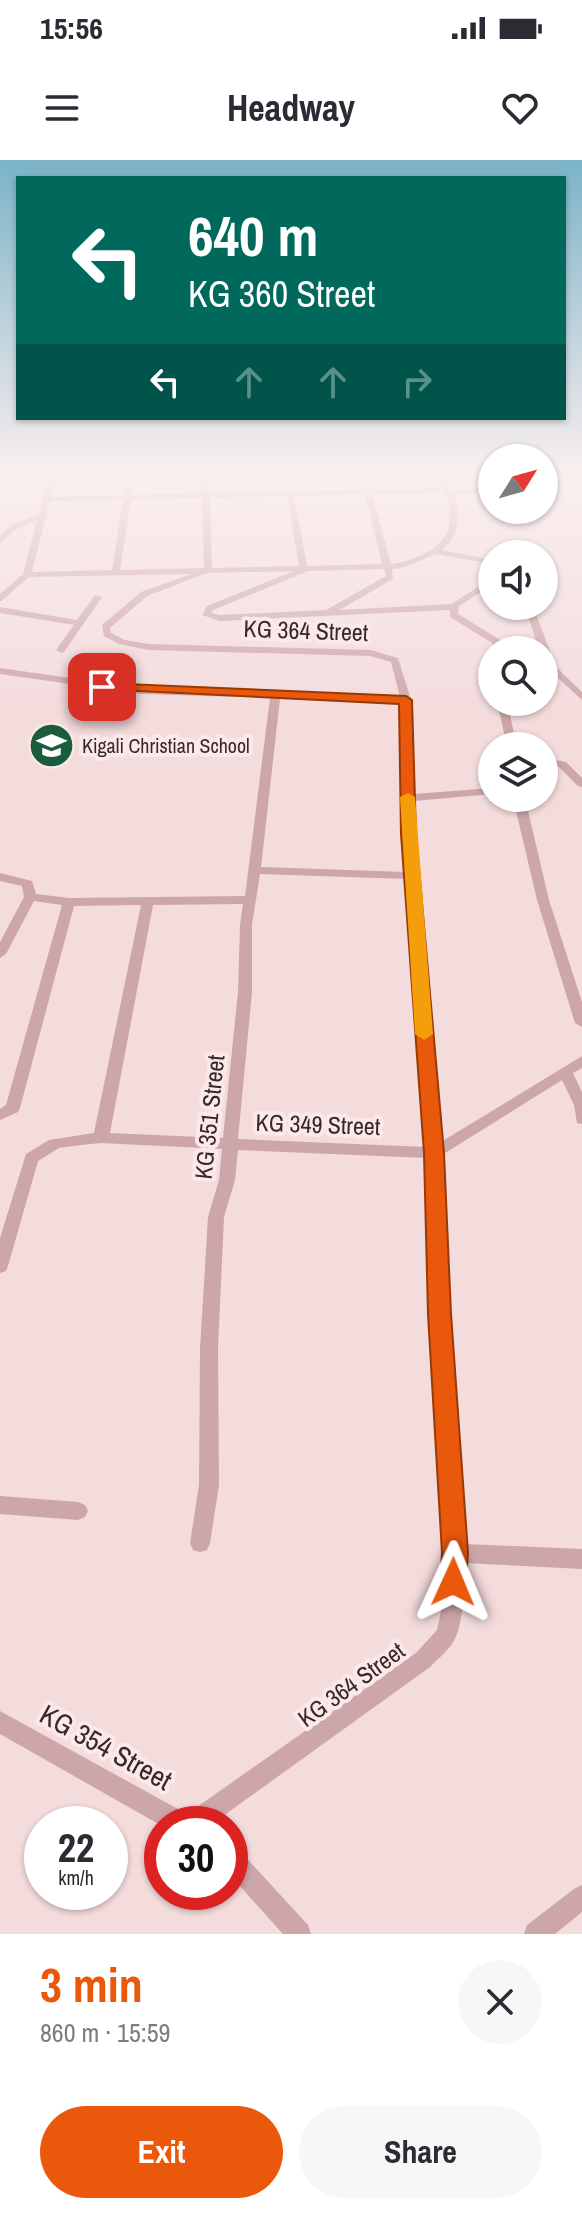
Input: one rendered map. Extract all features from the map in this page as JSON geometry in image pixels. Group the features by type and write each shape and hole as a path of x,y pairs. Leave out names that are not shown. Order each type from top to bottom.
{"street":[{"path":"0,599 27,575 34,555"},
{"path":"116,572 119,555"},
{"path":"208,555 208,570"},
{"path":"302,555 304,570"},
{"path":"329,612 355,595 389,580 384,555"},
{"path":"27,575 387,566 409,563 425,555"},
{"path":"453,555 478,559"},
{"path":"105,629 144,594 208,570"},
{"path":"304,570 210,608 205,613 220,618 454,607 478,591"},
{"path":"61,650 98,597"},
{"path":"454,607 453,615 488,636"},
{"name":"KG 364 Street","path":"0,610 105,629 122,642 149,647 349,651 383,655 398,665 406,700 408,798 434,1153 439,1314 455,1553 451,1611 446,1635 423,1660 217,1806"},
{"path":"0,671 140,691 406,700"},
{"path":"558,674 582,697"},
{"name":"KG 351 Street","path":"200,1543 209,1485 209,1349 216,1217 225,1193 245,992 244,955 275,695"},
{"path":"558,763 582,784"},
{"path":"408,798 478,792"},
{"path":"522,812 543,900 582,1023"},
{"path":"255,870 413,876"},
{"path":"0,877 28,884 30,897 0,954"},
{"path":"30,897 69,902 250,900"},
{"path":"101,1138 148,901"},
{"path":"0,1115 13,1108 69,902"},
{"path":"434,1153 582,1061"},
{"path":"565,1071 581,1105 582,1119"},
{"name":"KG 349 Street","path":"0,1266 31,1158 41,1148 56,1141 101,1138 434,1153"},
{"path":"0,1505 78,1511"},
{"path":"455,1553 582,1559"},
{"name":"KG 354 Street","path":"0,1722 150,1806"},
{"path":"248,1877 299,1934"},
{"path":"536,1934 582,1897"}],"slow traffic":[{"path":"408,797 424,1034"}],"place":[{"name":"Kigali Christian School","path":"51,745"}],"route":[{"path":"102,687 406,700 409,834 434,1153 439,1314 455,1553 453,1582"}]}
